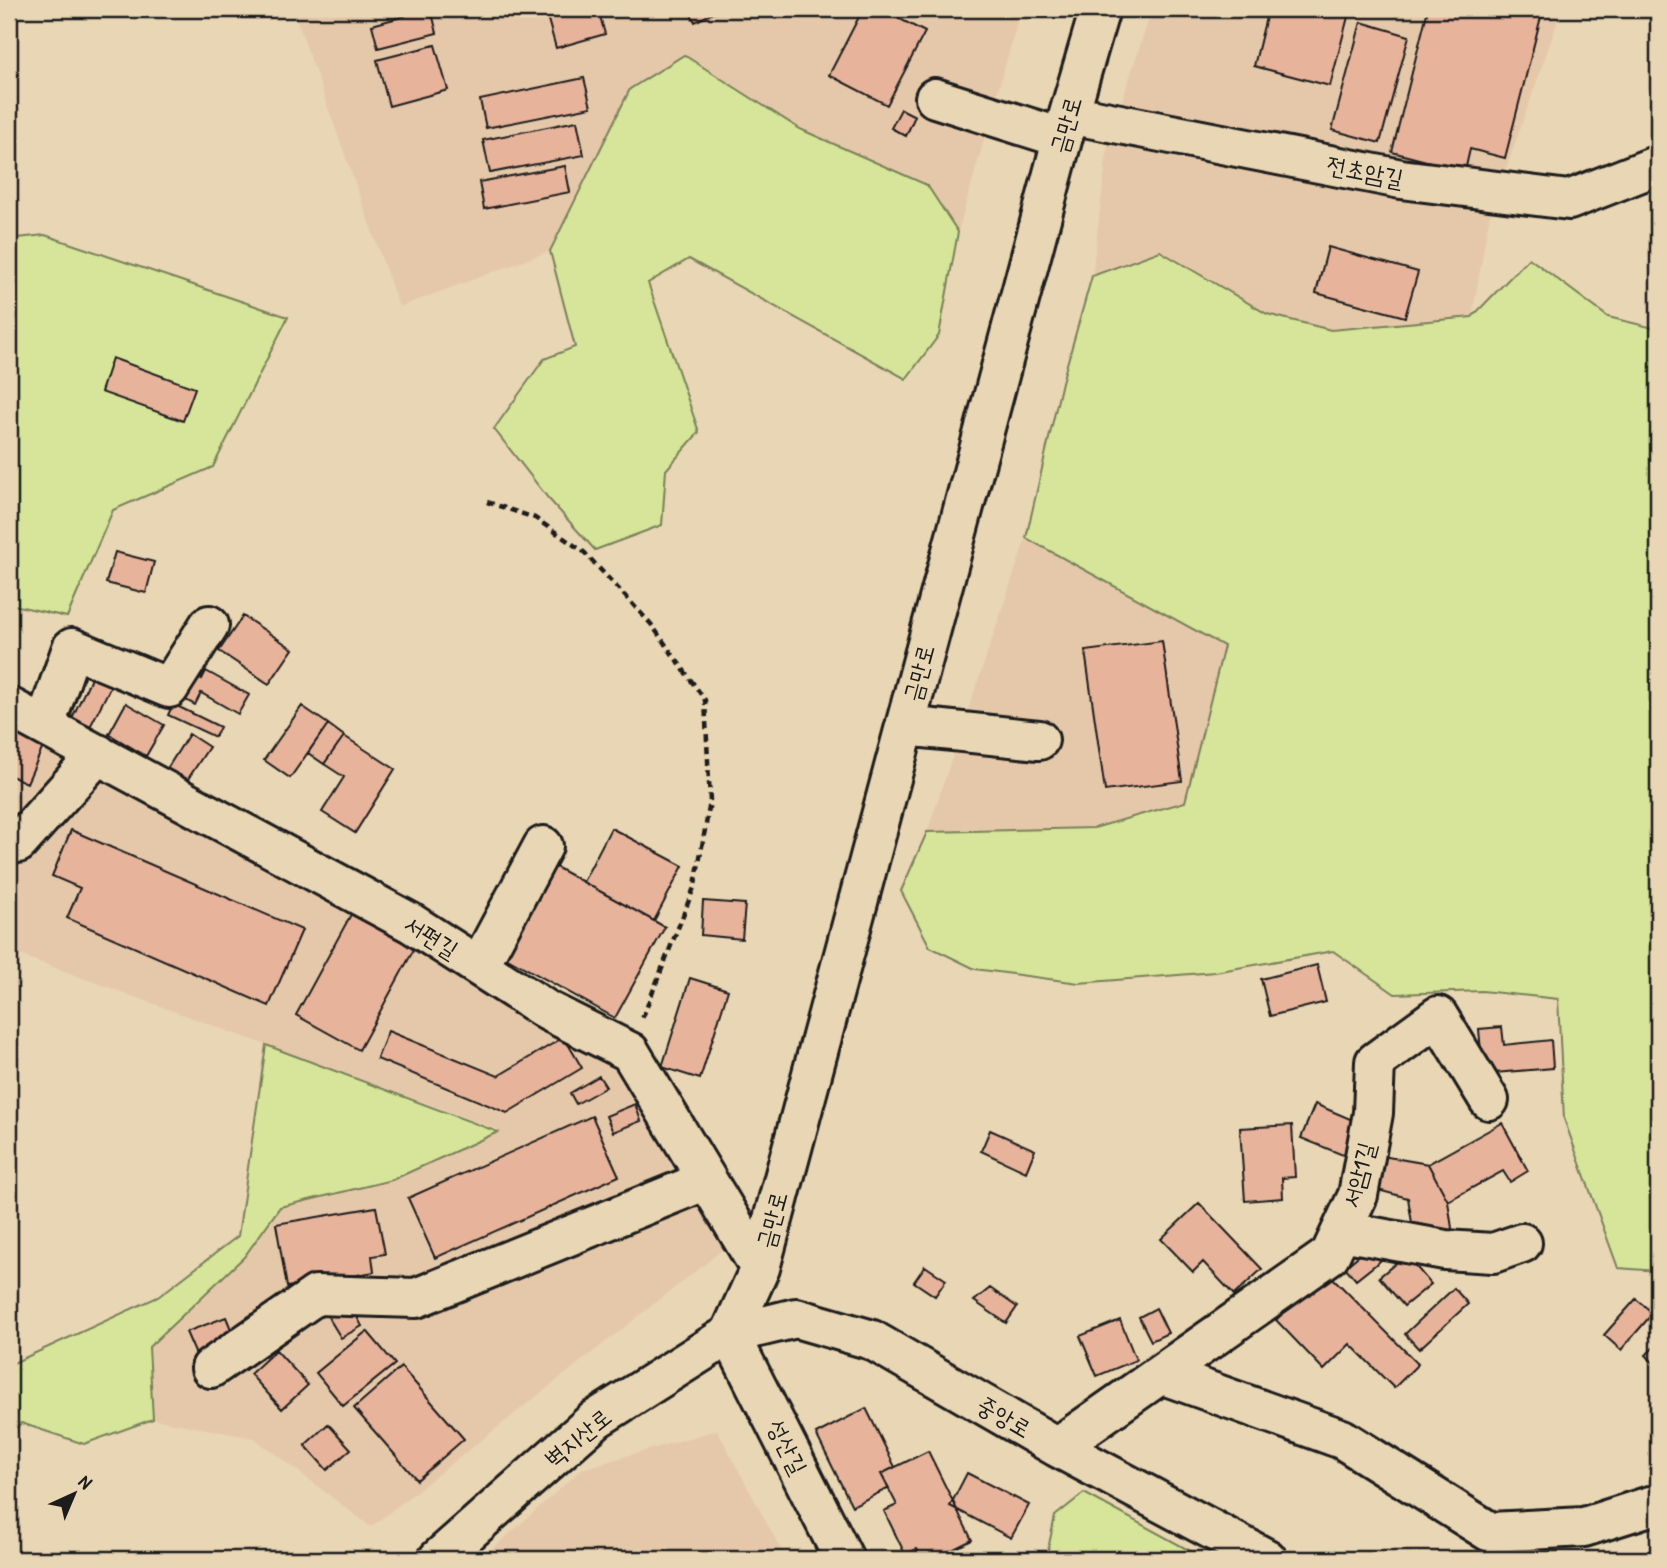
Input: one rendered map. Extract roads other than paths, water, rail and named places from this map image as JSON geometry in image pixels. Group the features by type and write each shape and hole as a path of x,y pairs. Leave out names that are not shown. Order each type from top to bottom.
{"street":[{"name":"금만로","path":"730,1334 760,1268 1065,126 1100,9"},
{"name":"전초암길","path":"935,97 1065,126 1401,179 1569,200 1658,165"},
{"path":"45,725 72,648 169,688 209,625"},
{"name":"서편길","path":"9,706 411,923 548,1011 630,1052 707,1180"},
{"path":"905,726 1039,740"},
{"path":"18,843 98,754"},
{"path":"479,966 543,846"},
{"name":"서암1길","path":"1057,1447 1330,1255 1359,1195 1373,1113 1375,1062 1438,1016 1489,1100"},
{"path":"211,1367 316,1295 416,1298 707,1180 760,1268"},
{"path":"1342,1231 1397,1239 1445,1250 1493,1253 1522,1243"},
{"name":"중앙로","path":"730,1334 796,1318 872,1340 1057,1447 1267,1559"},
{"name":"벽지산로","path":"438,1559 596,1419 730,1334"},
{"name":"성산길","path":"730,1334 844,1559"},
{"path":"1161,1374 1342,1439 1490,1532 1584,1527 1650,1506"}]}
